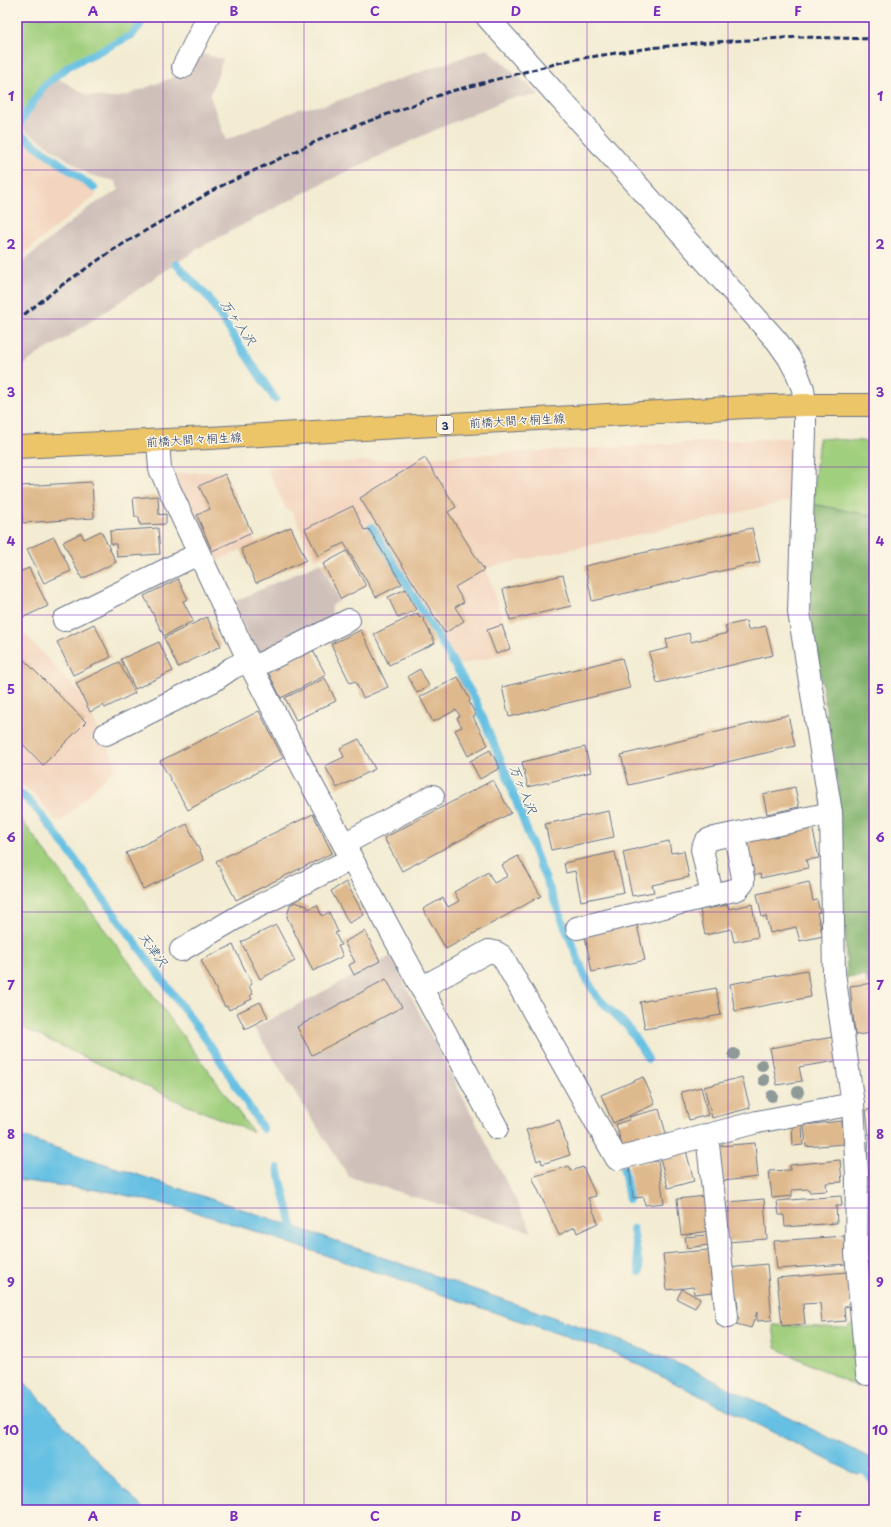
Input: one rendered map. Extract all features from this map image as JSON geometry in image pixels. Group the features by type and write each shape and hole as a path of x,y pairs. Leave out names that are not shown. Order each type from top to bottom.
{"main road":[{"name":"前橋大間々桐生線","path":"17,447 158,441 805,405 874,406"}],"street":[{"path":"183,67 208,17"},
{"path":"487,17 777,341 789,358 803,389 805,405 799,612 831,813 834,973 853,1104 857,1176 856,1253 867,1374"},
{"path":"158,441 160,469 198,554 251,664 348,852 497,1128"},
{"path":"64,620 198,554"},
{"path":"106,734 212,681 232,668 251,664 349,620"},
{"path":"181,950 348,852 433,796"},
{"path":"712,895 702,849 703,845 710,839 831,813"},
{"path":"577,928 738,889 743,883 735,834"},
{"path":"421,988 489,951 502,956 617,1159 757,1122 853,1104"},
{"path":"707,1134 727,1316"}],"shaded area":[{"path":"487,49 541,96 510,98 424,135 319,185 199,248 63,340 40,353 23,365 17,374 17,266 88,208 119,190 115,181 90,175 20,127 44,90 57,78 87,95 111,98 125,96 176,76 191,66 198,53 223,59 210,96 226,140 299,109 325,105"},
{"path":"17,133 97,194 17,259"},
{"path":"796,438 794,500 486,568 513,652 463,664 459,664 373,523 368,526 373,532 318,559 314,559 293,513 286,509 267,468 335,463"},
{"path":"224,471 256,543 213,563 171,474"},
{"path":"321,562 339,601 332,605 331,621 264,651 256,651 233,602"},
{"path":"17,626 80,694 117,766 62,821 55,819 33,793 17,781"},
{"path":"391,956 532,1232 349,1177 254,1028"}],"green space":[{"path":"17,17 144,17 135,37 70,68 57,78 44,90 17,131"},
{"path":"819,438 874,442 874,516 812,504"},
{"path":"812,504 874,516 874,1033 866,976 847,978 839,793 811,613 810,585"},
{"path":"17,814 132,966 253,1132 186,1105 17,1025"},
{"path":"856,1321 858,1387 776,1348 773,1325 847,1328"}],"water":[{"path":"17,1135 290,1225 624,1342 693,1370 874,1460 874,1467 858,1475 615,1353 245,1228 189,1210 112,1192 17,1180"},
{"path":"17,1374 115,1480 145,1510 17,1510"}],"building":[{"path":"425,458 456,507 448,512 484,570 455,587 464,602 455,607 464,621 445,633 360,498"},
{"path":"225,474 252,533 212,551 197,515 210,509 199,486"},
{"path":"92,482 94,518 23,523 20,486"},
{"path":"158,496 159,515 166,514 166,524 140,525 139,517 135,517 133,498"},
{"path":"353,506 364,530 369,529 402,584 376,597 344,543 318,556 305,529"},
{"path":"291,527 306,560 256,583 241,549"},
{"path":"158,528 160,554 117,557 116,544 111,544 110,531"},
{"path":"752,528 760,562 592,601 585,566"},
{"path":"101,531 116,562 82,579 63,542 81,533 84,539"},
{"path":"54,537 71,571 44,583 27,549"},
{"path":"347,551 366,586 341,599 323,564"},
{"path":"29,568 48,606 17,620 17,573"},
{"path":"563,575 571,606 510,620 503,589"},
{"path":"178,579 188,599 183,601 193,621 164,636 144,596"},
{"path":"406,589 416,610 398,618 388,597"},
{"path":"418,613 420,618 422,616 435,643 389,665 374,634"},
{"path":"207,617 221,646 178,667 164,638"},
{"path":"746,621 748,630 766,626 773,655 657,683 649,653 668,648 666,639 689,633 691,642 727,633 725,626"},
{"path":"94,624 111,657 73,675 57,642"},
{"path":"502,625 510,649 496,654 487,630"},
{"path":"361,630 388,687 363,698 355,681 350,683 331,644"},
{"path":"159,642 173,671 135,689 121,659"},
{"path":"312,649 326,675 281,698 268,672"},
{"path":"19,655 86,722 43,765 17,738 17,657"},
{"path":"622,658 630,688 509,717 502,687"},
{"path":"119,662 135,693 105,708 103,705 90,712 76,683"},
{"path":"420,669 429,686 417,693 408,676"},
{"path":"458,677 476,715 473,717 488,745 468,756 455,730 462,727 457,718 460,716 456,710 433,722 420,697"},
{"path":"325,678 336,701 296,720 285,698"},
{"path":"259,711 283,758 188,810 160,761"},
{"path":"788,715 795,746 629,785 621,755"},
{"path":"359,739 375,769 337,788 325,766 344,757 340,748"},
{"path":"585,747 591,772 528,787 522,762"},
{"path":"490,750 500,768 480,779 470,761"},
{"path":"493,780 511,813 402,871 384,838"},
{"path":"795,787 799,807 767,814 763,794"},
{"path":"609,811 614,837 551,850 545,824"},
{"path":"313,814 332,853 236,900 216,861"},
{"path":"187,824 204,860 143,889 126,853"},
{"path":"812,826 819,858 806,860 808,868 761,878 760,874 752,876 747,853 749,840"},
{"path":"669,841 671,853 684,851 689,877 652,885 654,892 632,896 623,852"},
{"path":"615,852 624,892 581,901 575,871 566,873 564,863"},
{"path":"518,856 541,896 446,949 423,909 443,898 448,907 459,901 454,892 488,872 494,883 508,876 502,865"},
{"path":"346,882 364,915 349,923 331,891"},
{"path":"809,882 813,901 817,900 820,912 817,913 823,936 800,941 796,927 770,933 766,916 762,917 757,894"},
{"path":"295,902 307,906 308,909 317,905 322,916 329,912 338,932 335,933 341,945 338,946 343,956 313,971 287,917 290,905"},
{"path":"752,904 758,937 734,942 731,929 705,935 700,910 728,905 729,909"},
{"path":"276,925 295,961 260,979 241,942"},
{"path":"637,925 645,960 592,972 585,936"},
{"path":"365,931 380,961 354,975 349,965 355,962 344,942"},
{"path":"233,945 252,984 249,986 253,994 250,996 252,999 229,1010 227,1006 225,1007 201,960"},
{"path":"807,970 811,997 735,1011 730,984"},
{"path":"386,979 402,1007 312,1055 297,1027"},
{"path":"874,983 874,1033 855,1035 850,986"},
{"path":"716,988 721,1015 645,1029 640,1002"},
{"path":"260,1002 268,1017 245,1029 237,1013"},
{"path":"833,1037 837,1061 799,1067 802,1081 777,1085 770,1048"},
{"path":"643,1077 655,1104 613,1123 601,1095"},
{"path":"742,1077 750,1108 712,1118 704,1087"},
{"path":"869,1085 874,1085 874,1134 869,1135 866,1110 872,1109"},
{"path":"701,1087 708,1115 689,1120 681,1092"},
{"path":"659,1109 667,1137 653,1141 652,1138 622,1146 616,1124 629,1120 629,1117"},
{"path":"559,1120 570,1155 542,1164 541,1159 537,1161 526,1130"},
{"path":"842,1121 844,1144 806,1147 804,1125"},
{"path":"802,1123 803,1145 793,1146 792,1124"},
{"path":"869,1137 874,1138 874,1187 866,1187"},
{"path":"755,1143 758,1177 723,1181 719,1146"},
{"path":"686,1151 694,1181 668,1188 660,1158"},
{"path":"840,1160 842,1182 826,1183 827,1191 809,1192 809,1189 792,1190 792,1196 772,1198 769,1171 790,1170 790,1165"},
{"path":"658,1161 664,1203 645,1205 644,1197 633,1198 629,1164"},
{"path":"569,1166 571,1171 583,1167 596,1196 588,1198 598,1223 577,1233 575,1227 559,1235 532,1177"},
{"path":"706,1196 710,1231 681,1235 677,1199"},
{"path":"841,1196 842,1206 836,1206 837,1223 785,1227 784,1215 779,1215 777,1201"},
{"path":"764,1199 767,1239 728,1242 725,1212 729,1212 728,1202"},
{"path":"707,1235 708,1245 687,1248 685,1237"},
{"path":"844,1236 846,1264 777,1269 774,1241"},
{"path":"708,1250 713,1292 694,1294 693,1287 667,1290 663,1254"},
{"path":"767,1264 772,1320 757,1321 757,1312 751,1328 733,1323 738,1308 737,1297 731,1298 728,1268"},
{"path":"847,1272 850,1306 844,1307 845,1321 822,1323 820,1303 803,1304 805,1324 782,1326 777,1278"},
{"path":"869,1282 874,1282 874,1319 869,1319"},
{"path":"682,1289 700,1299 695,1308 677,1299"}],"waterway":[{"path":"17,128 43,87 69,66 132,35 144,17"},
{"name":"万ヶ入沢","path":"17,132 94,188"},
{"name":"万ヶ入沢","path":"176,264 208,297 275,399"},
{"name":"万ヶ入沢","path":"372,527 475,699 505,771 539,863 585,976 597,997 628,1027 648,1059"},
{"name":"天津沢","path":"17,791 30,802 47,822 213,1049 263,1129"},
{"name":"天津沢","path":"278,1168 294,1234 296,1234"},
{"name":"万ヶ入沢","path":"624,1169 629,1199"},
{"name":"万ヶ入沢","path":"633,1229 640,1272"},
{"path":"857,1468 866,1472 874,1483"}],"railway":[{"path":"17,320 62,285 113,250 217,188 328,136 448,92 570,60 650,48 697,43 800,37 874,39"}]}
